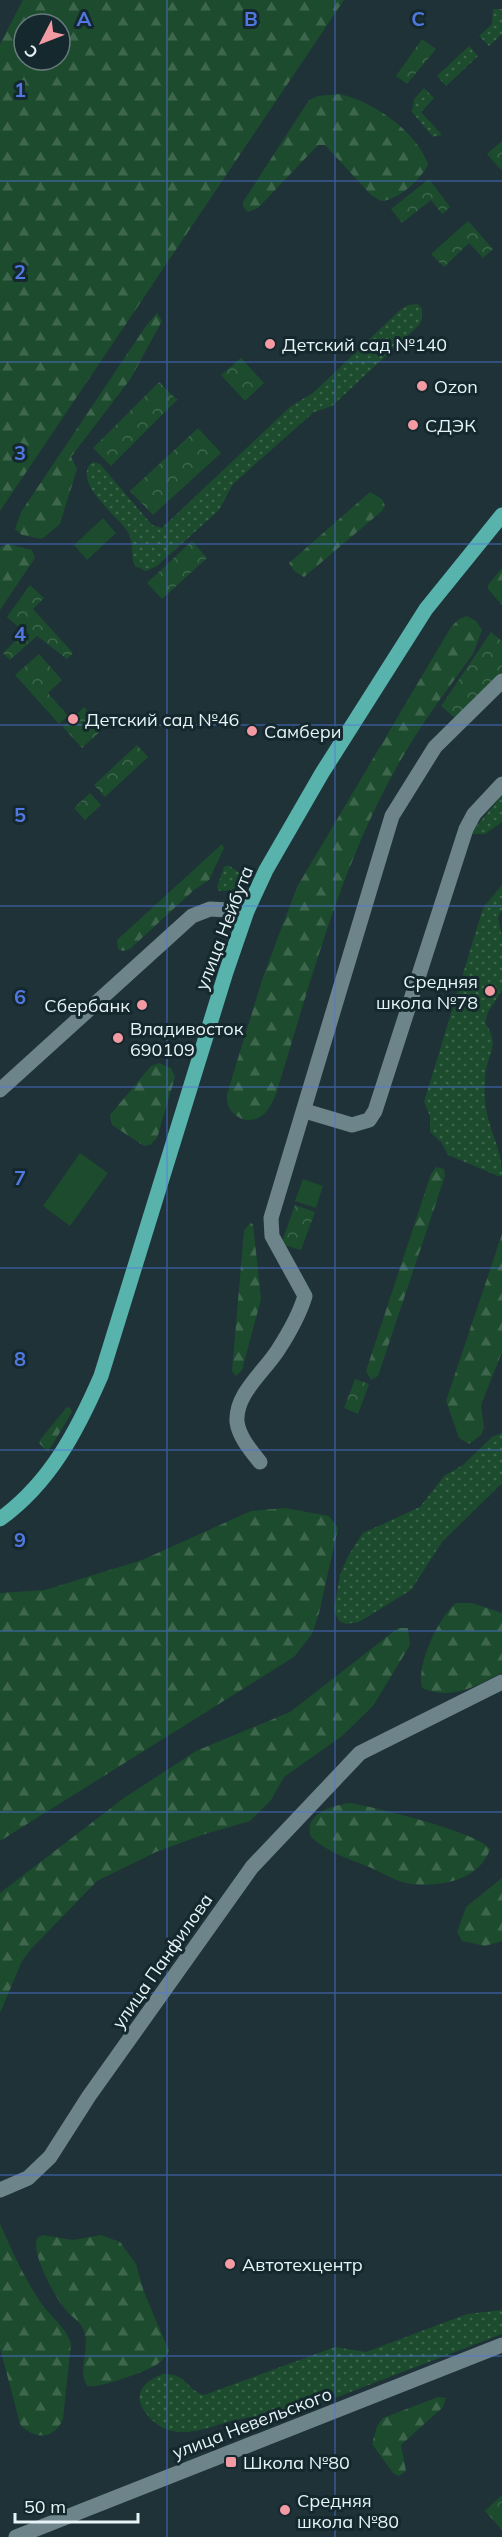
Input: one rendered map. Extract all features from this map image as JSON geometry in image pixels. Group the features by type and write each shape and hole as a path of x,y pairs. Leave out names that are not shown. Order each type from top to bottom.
{"main road":[{"name":"улица Нейбута","path":"0,1519 44,1479 56,1462 83,1416 100,1376 247,911 285,836 387,667 452,575 502,515"}],"street":[{"path":"260,1462 239,1432 237,1416 240,1401 298,1317 305,1296 272,1236 270,1227 273,1212 392,816 435,747 502,681"},
{"path":"305,1111 352,1125 369,1120 375,1111 466,829 474,814 502,784"},
{"path":"0,1090 192,916 210,909 247,911"},
{"name":"улица Панфилова","path":"0,2190 28,2178 50,2157 89,2096 252,1867 360,1753 502,1682"},
{"name":"улица Невельского","path":"16,2537 502,2345"}],"green space":[{"path":"23,0 344,0 0,511 0,44 12,21 12,72 72,72 72,12 17,12"},
{"path":"493,9 502,9 502,34 489,46 479,36 492,24"},
{"path":"422,39 436,49 407,84 396,76"},
{"path":"469,46 478,56 446,86 437,76"},
{"path":"424,88 434,98 421,112 442,135 433,137 412,112 414,99"},
{"path":"340,94 380,111 404,129 422,152 428,164 425,170 401,193 381,201 371,195 325,145 318,145 258,208 248,212 243,202 309,100 318,96"},
{"path":"502,141 502,169 501,170 487,154"},
{"path":"429,179 450,207 442,214 431,200 402,223 391,209"},
{"path":"468,221 493,249 483,258 469,243 444,267 431,254"},
{"path":"417,304 422,308 422,319 419,325 332,406 314,412 233,484 219,510 157,566 146,571 135,566 129,534 100,501 88,482 87,473 90,464 94,462 100,464 152,525 162,528 291,406 313,393 400,310 408,305"},
{"path":"157,313 162,321 131,378 71,457 77,469 60,524 42,539 22,535 15,529 21,512"},
{"path":"241,358 264,383 245,401 221,375"},
{"path":"159,382 177,400 111,466 93,448"},
{"path":"198,428 221,453 153,515 130,491"},
{"path":"370,492 382,499 385,506 382,511 304,577 295,572 289,563"},
{"path":"103,518 116,533 87,560 74,545"},
{"path":"192,541 207,558 162,599 147,583"},
{"path":"8,544 32,550 35,558 0,610 0,547"},
{"path":"502,568 502,605 488,589 488,585"},
{"path":"30,585 44,598 33,609 73,653 67,659 37,636 10,660 3,653 24,632 7,617"},
{"path":"467,616 476,621 482,630 473,654 406,751 364,833 316,962 274,1100 263,1115 256,1119 243,1119 229,1107 227,1094 263,977 297,887 451,627 459,619"},
{"path":"491,632 502,641 502,675 456,719 441,706"},
{"path":"39,654 62,680 48,693 68,716 59,724 15,675"},
{"path":"84,707 104,728 82,748 63,727"},
{"path":"137,745 148,757 105,797 94,785"},
{"path":"90,793 101,805 85,820 74,808"},
{"path":"502,795 502,822 485,834 470,834"},
{"path":"222,844 224,848 209,880 194,890 130,949 123,951 118,949 117,940"},
{"path":"228,865 241,874 244,885 237,890 219,891 217,887 224,867"},
{"path":"502,885 502,909 498,918 502,937 502,990 488,1012 485,1023 490,1031 493,1044 486,1070 485,1101 500,1158 502,1176 498,1176 448,1155 441,1142 430,1132 430,1116 424,1102 483,908"},
{"path":"159,1063 171,1068 175,1077 157,1138 150,1145 144,1146 112,1125 110,1115 151,1066"},
{"path":"80,1153 108,1173 70,1226 43,1206"},
{"path":"436,1167 444,1169 445,1176 378,1376 371,1380 366,1371 431,1174"},
{"path":"303,1179 323,1186 316,1208 295,1201"},
{"path":"295,1205 315,1212 301,1250 281,1244"},
{"path":"250,1223 253,1224 261,1299 242,1370 236,1376 232,1371 244,1231"},
{"path":"502,1234 502,1352 481,1405 484,1428 481,1435 469,1444 459,1438 446,1401"},
{"path":"355,1379 369,1384 358,1414 344,1408"},
{"path":"70,1407 72,1412 48,1452 39,1443 40,1440 66,1408"},
{"path":"502,1433 502,1483 442,1542 411,1590 359,1622 346,1624 339,1621 334,1610 340,1575 348,1556 363,1533 420,1507 444,1476 463,1465 492,1437"},
{"path":"285,1508 329,1516 338,1528 312,1634 294,1657 0,1841 0,1593 45,1590 142,1560 251,1511"},
{"path":"456,1603 472,1603 502,1613 502,1673 463,1690 433,1692 422,1688 422,1667 425,1655 442,1619"},
{"path":"398,1628 408,1628 410,1645 373,1706 342,1736 284,1777 271,1800 250,1821 156,1852 97,1881 22,1961 0,2013 0,1893 124,1798 196,1751 290,1712"},
{"path":"349,1803 447,1828 467,1835 490,1849 476,1869 466,1876 443,1883 401,1882 336,1854 311,1837 311,1822 315,1817 334,1806"},
{"path":"502,1878 502,1941 485,1946 462,1941 457,1932 466,1907"},
{"path":"0,2224 29,2284 41,2303 62,2327 71,2344 63,2419 59,2426 49,2434 31,2433 20,2424 0,2348"},
{"path":"43,2235 73,2240 101,2235 120,2242 136,2264 144,2292 169,2351 162,2360 151,2368 132,2376 111,2383 87,2386 83,2372 85,2334 81,2325 61,2304 40,2264 36,2245 37,2238"},
{"path":"502,2310 502,2334 277,2420 248,2417 192,2432 180,2432 168,2430 156,2423 145,2412 140,2401 143,2387 150,2380 163,2374 177,2376 198,2393 204,2395 335,2347 366,2352 467,2314"},
{"path":"438,2397 446,2398 443,2407 401,2445 406,2471 399,2476 393,2473 372,2444 377,2426 383,2418"},
{"path":"502,2495 502,2530 485,2511"}],"place":[{"name":"Детский сад №140","path":"270,344"},
{"name":"Ozon","path":"422,386"},
{"name":"СДЭК","path":"413,425"},
{"name":"Детский сад №46","path":"73,719"},
{"name":"Самбери","path":"252,731"},
{"name":"Средняя школа №78","path":"490,991"},
{"name":"Сбербанк","path":"142,1005"},
{"name":"Владивосток 690109","path":"118,1038"},
{"name":"Автотехцентр","path":"230,2264"},
{"name":"Школа №80","path":"231,2462"},
{"name":"Средняя школа №80","path":"285,2510"}]}
